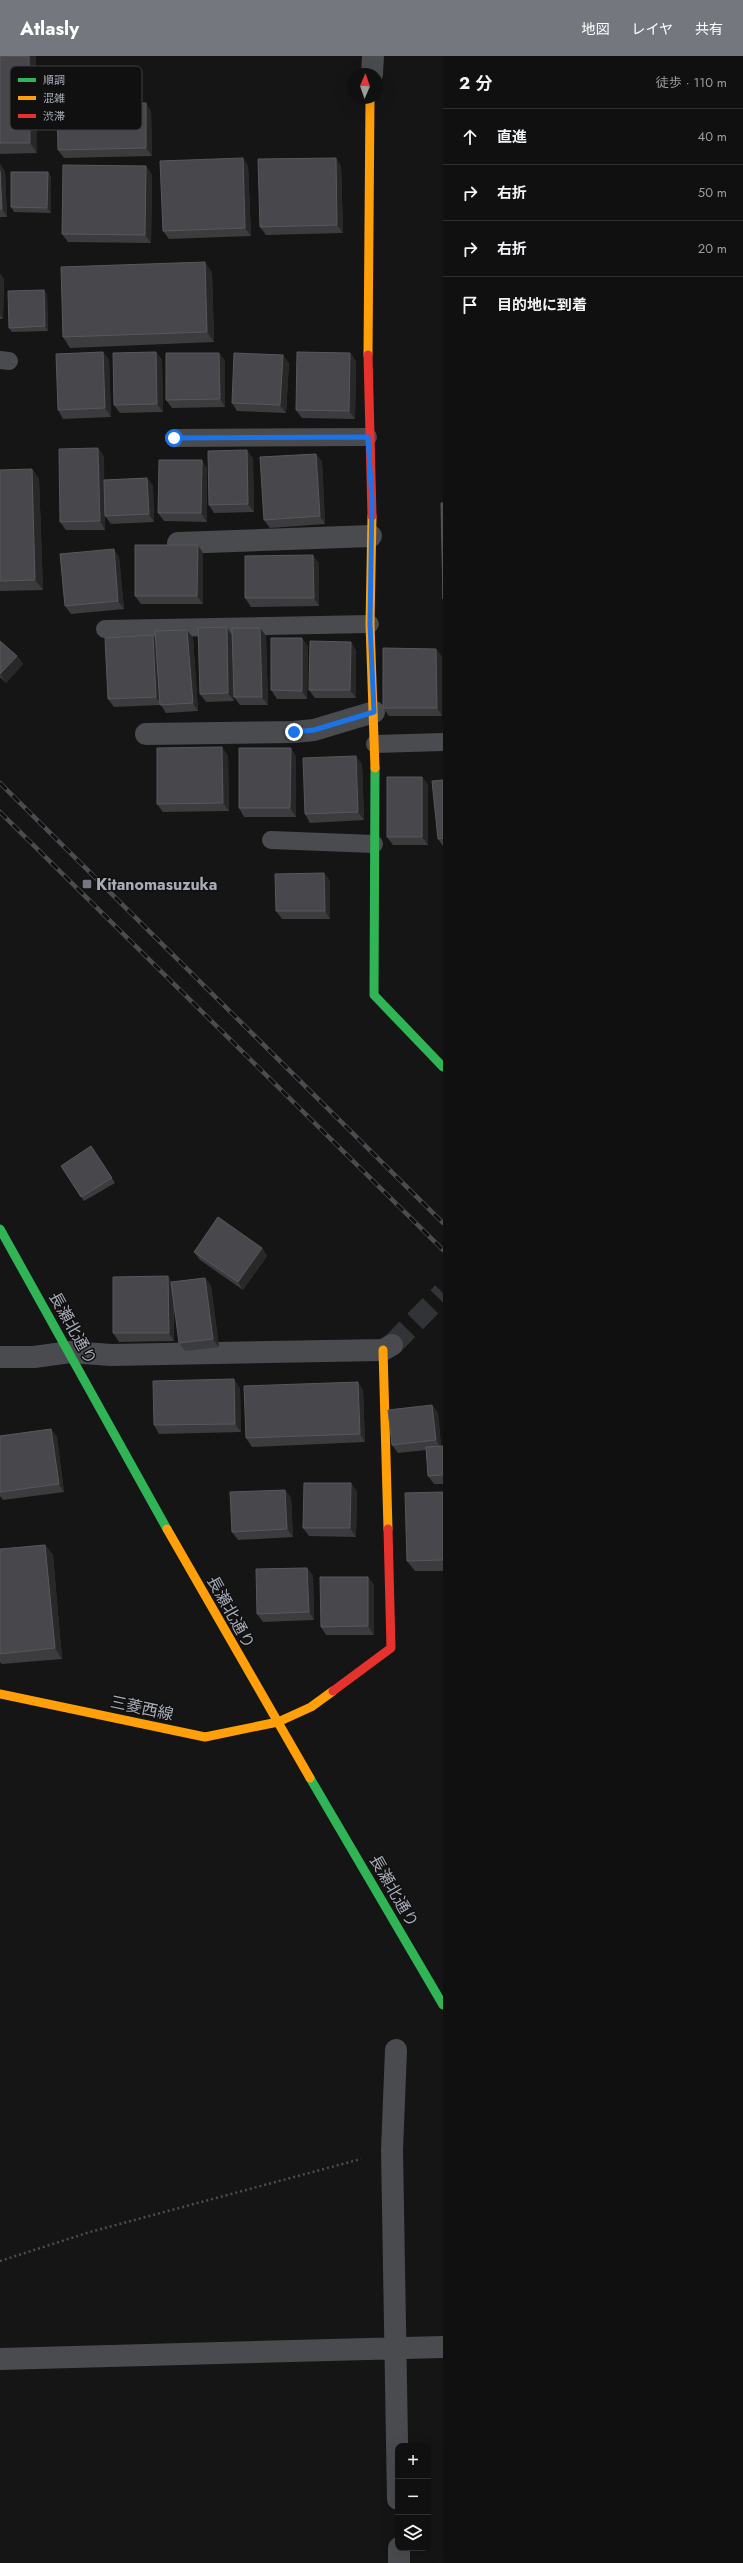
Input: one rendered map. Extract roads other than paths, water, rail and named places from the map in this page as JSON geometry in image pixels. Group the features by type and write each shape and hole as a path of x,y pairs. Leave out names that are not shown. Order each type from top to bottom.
{"street":[{"path":"372,68 373,56"},
{"path":"370,104 367,255 368,437 371,536 370,624 375,744 374,995 443,1067"},
{"path":"178,543 371,536"},
{"path":"146,734 294,732 314,730 374,712"},
{"name":"長瀬北通り","path":"0,1229 70,1352 227,1637 443,2004"},
{"path":"0,1357 34,1357 70,1352 111,1355 388,1348"},
{"name":"三菱西線","path":"0,1694 205,1737 278,1722 311,1707 378,1661 390,1648 388,1348"},
{"path":"396,2050 392,2150 398,2479"},
{"path":"0,2358 443,2347"},
{"path":"399,2551 399,2563"}],"lane":[{"path":"174,438 368,437"},
{"path":"105,629 370,624"},
{"path":"375,744 443,742"},
{"path":"270,840 374,844"}],"tunnel":[{"path":"392,1345 443,1293"}],"railway":[{"path":"0,783 443,1223"},
{"path":"0,812 443,1250"}],"place":[{"name":"Kitanomasuzuka","path":"87,884"}]}
